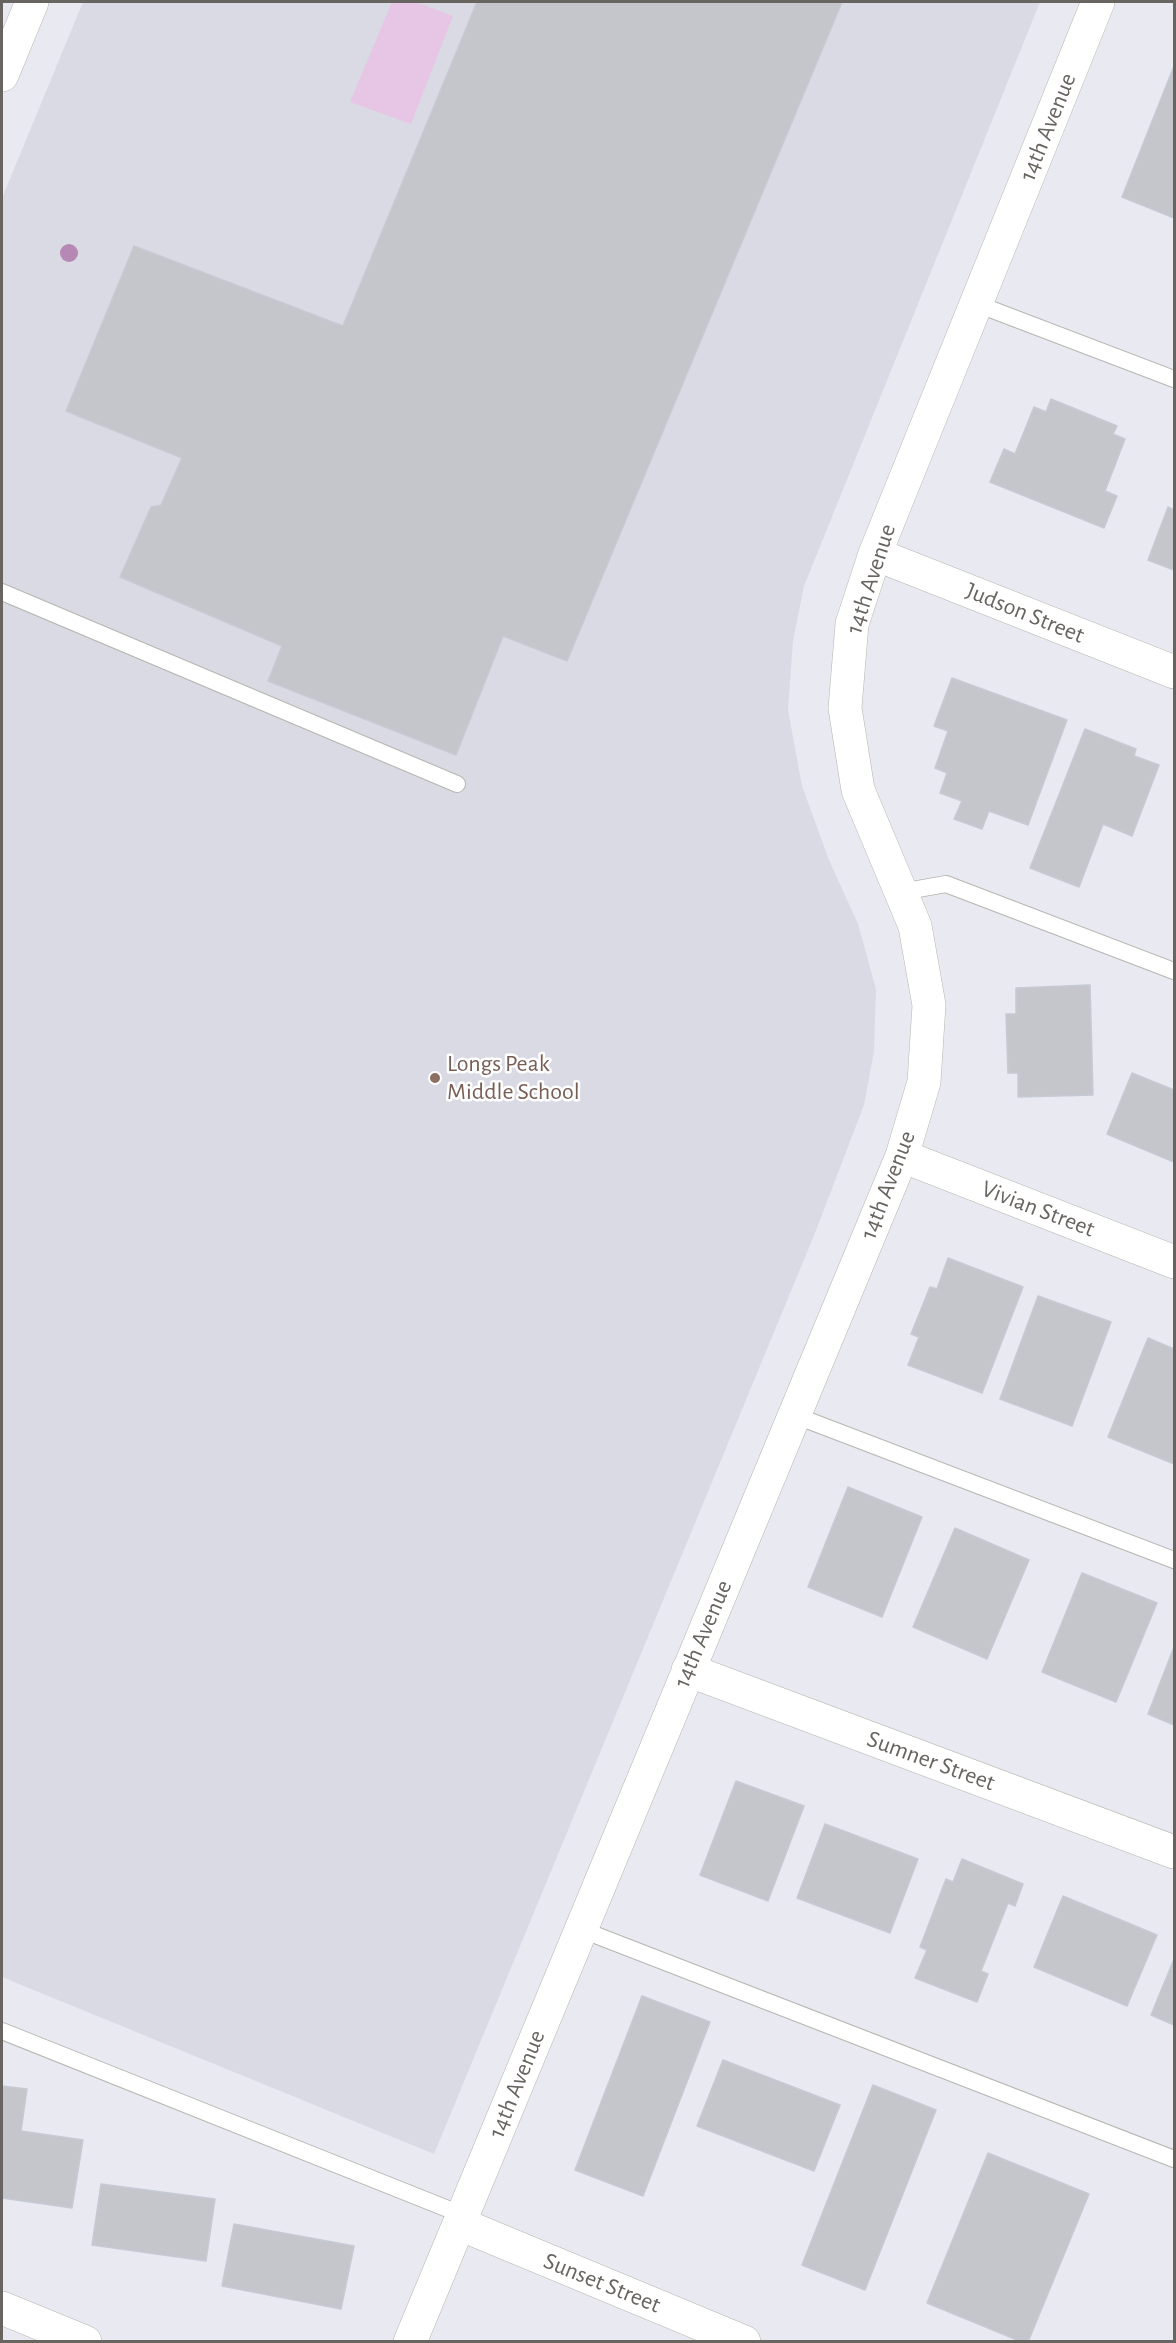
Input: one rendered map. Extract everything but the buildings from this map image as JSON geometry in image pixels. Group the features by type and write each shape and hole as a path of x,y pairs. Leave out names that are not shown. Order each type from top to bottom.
{"street":[{"path":"2,75 32,2"},
{"name":"14th Avenue","path":"410,2342 902,1156 924,1082 929,1005 915,926 858,790 845,708 852,624 875,554 1098,2"},
{"name":"Judson Street","path":"875,554 1174,672"},
{"name":"Vivian Street","path":"902,1156 1174,1262"},
{"name":"Sumner Street","path":"688,1670 1174,1852"},
{"name":"Sunset Street","path":"462,2219 744,2342"},
{"path":"2,2308 86,2342"}],"lane":[{"path":"976,304 1174,379"},
{"path":"2,592 457,784"},
{"path":"901,892 946,884 1174,971"},
{"path":"794,1415 1174,1560"},
{"path":"580,1929 1174,2159"},
{"path":"2,2031 462,2219"}],"shaded area":[{"name":"Longs Peak Middle School","path":"83,2 1040,2 804,586 793,641 788,710 802,786 829,860 858,924 876,989 874,1051 864,1105 815,1233 434,2154 2,1977 2,198"},
{"path":"392,2 416,2 453,16 411,124 350,102"}],"place":[{"name":"Longs Peak Middle School","path":"435,1078"}]}
